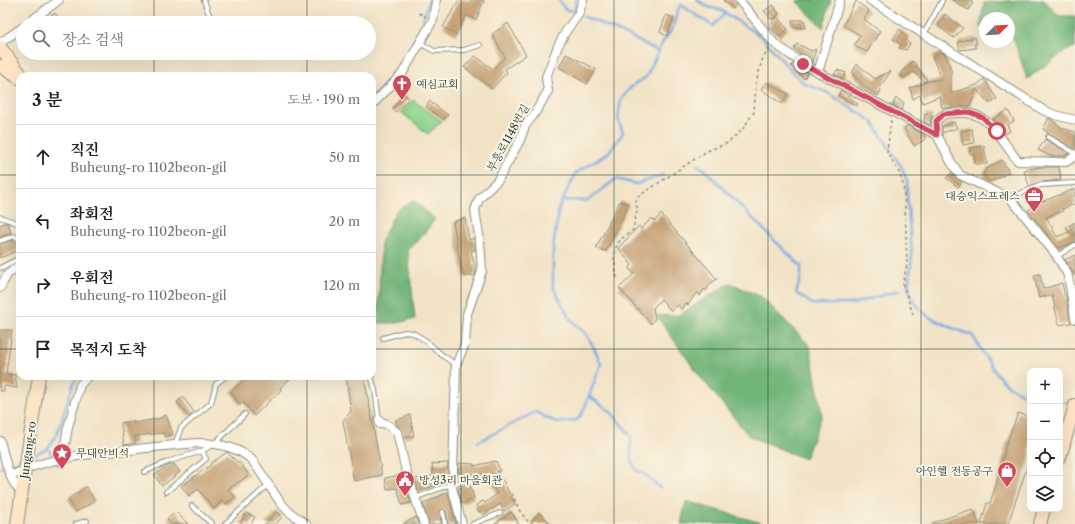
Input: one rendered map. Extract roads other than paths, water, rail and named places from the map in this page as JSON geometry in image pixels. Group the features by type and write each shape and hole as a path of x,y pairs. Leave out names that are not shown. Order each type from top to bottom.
{"main road":[{"path":"0,47 19,72"},
{"path":"0,66 16,75"},
{"name":"Jungang-ro","path":"17,524 38,380"},
{"path":"1063,447 1075,405"},
{"path":"1040,524 1043,512"}],"street":[{"path":"37,16 59,0"},
{"path":"376,101 402,74 433,20 436,0"},
{"name":"부흥로1148번길","path":"462,524 451,484 453,474 456,365 465,344 467,314 482,271 480,241 475,210 479,199 498,180 526,126 548,91 546,77 566,31 578,15 583,0"},
{"path":"739,0 774,43 803,64 937,135"},
{"path":"818,72 840,0"},
{"path":"870,0 1043,110 1075,120"},
{"path":"0,43 16,32"},
{"path":"1075,155 1066,162 1018,161 1008,150 997,131 982,117 968,112 943,114 936,121 937,135 951,162 960,175 1011,198 1057,256 1069,278 1075,319"},
{"path":"1,286 7,275 16,267"},
{"path":"64,459 68,427 80,385 84,380"},
{"path":"378,423 385,423 397,432 405,467 424,524"},
{"path":"0,441 10,473 22,493"},
{"path":"10,473 26,461 40,465 88,454 197,442 215,443 233,448 248,456 288,511 306,524"}],"lane":[{"path":"204,0 210,16"},
{"path":"923,34 942,1"},
{"path":"420,43 434,51 464,50 480,45"},
{"path":"1048,137 1075,155"},
{"path":"1011,198 1041,185 1075,183"},
{"path":"0,217 16,223"},
{"path":"0,241 14,236 16,237"},
{"path":"1057,256 1074,246"},
{"path":"7,275 1,267 16,260"},
{"path":"383,338 405,332 413,333 425,340 456,365"},
{"path":"175,445 180,428 211,403 216,384 221,380"},
{"path":"372,380 375,390 378,423"},
{"path":"144,472 170,461 202,451 215,443 245,414"},
{"path":"166,492 206,459 202,451"},
{"path":"415,498 451,484 478,480"},
{"path":"225,524 268,485"},
{"path":"192,506 212,524"},
{"path":"443,512 445,524"},
{"path":"473,524 500,513"},
{"path":"76,524 88,521"}],"waterway":[{"path":"376,94 396,72 409,53 429,0"},
{"path":"559,0 565,9 576,12"},
{"path":"575,11 576,0"},
{"path":"697,0 708,7 721,10 763,38 791,71 805,84 826,92 872,121 902,168 907,181 912,256 908,288 915,303 929,317 952,328 972,335 990,365 1001,379 1020,393 1027,395"},
{"path":"478,442 535,412 558,423 577,420 583,412 601,364 587,335 570,319 553,287 553,248 559,207 576,173 608,153 623,133 618,118 621,99 631,87 646,77 663,42 673,28 677,11 681,5 713,26 725,13"},
{"path":"583,16 629,36 659,52"},
{"path":"697,165 703,168 801,266 801,277 796,293 812,304 852,304 900,290"},
{"path":"563,200 587,201 616,179 637,184 663,175"},
{"path":"30,457 48,448 57,434 76,380"},
{"path":"589,396 610,411 631,436 631,457 635,469 647,476 660,488"},
{"path":"48,448 59,466"},
{"path":"0,468 24,459"}],"place":[{"name":"예심교회","path":"402,101"},
{"name":"대승익스프레스","path":"1034,213"},
{"name":"무태안비석","path":"62,470"},
{"name":"아인헬 전동공구","path":"1007,488"},
{"name":"방성3리 마을회관","path":"405,497"}]}
